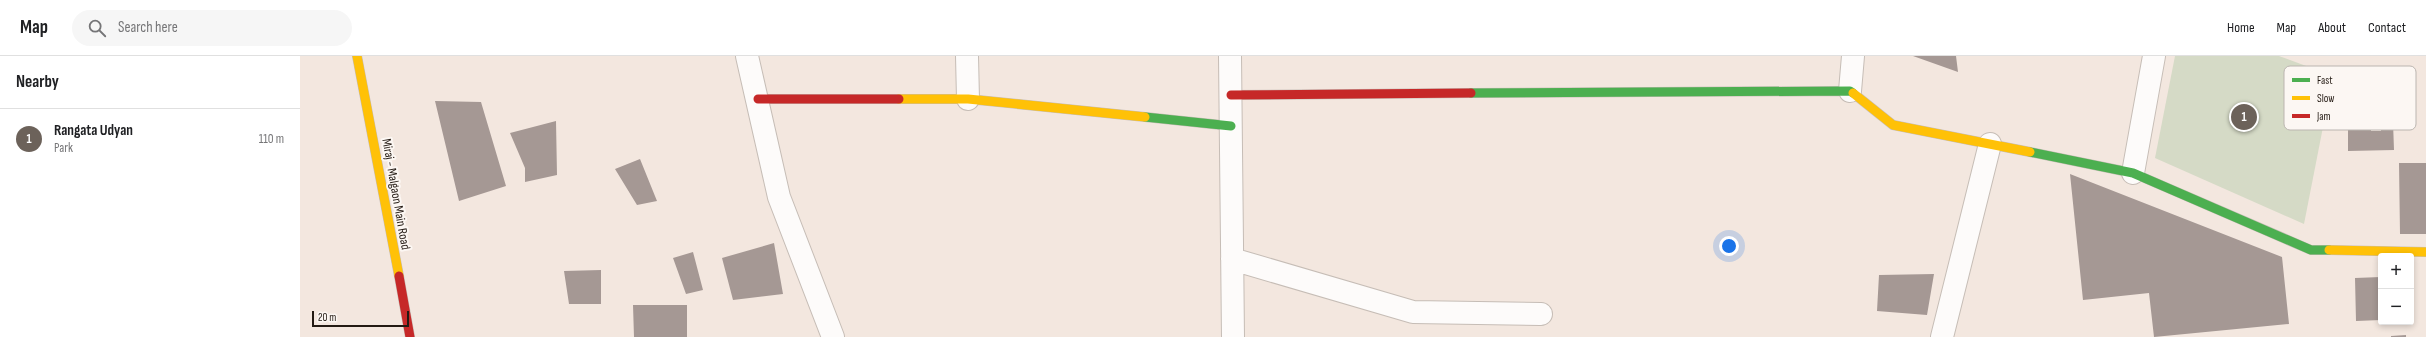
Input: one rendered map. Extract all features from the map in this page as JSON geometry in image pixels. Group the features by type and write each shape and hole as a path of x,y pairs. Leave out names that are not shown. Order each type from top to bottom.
{"street":[{"name":"Miraj - Malgaon Main Road","path":"357,56 410,337"},
{"path":"748,56 779,197 833,337"},
{"path":"967,56 968,99"},
{"path":"1230,56 1233,337"},
{"path":"1850,92 1852,56"},
{"path":"2133,174 2154,56"},
{"path":"1231,95 1850,92 1893,125 2133,174 2311,250 2426,252"},
{"path":"758,99 968,99 1231,126"},
{"path":"1942,337 1990,144"},
{"path":"1232,259 1413,312 1541,314"}],"green space":[{"path":"2175,56 2279,56 2306,66 2284,66 2284,130 2322,130 2304,224 2155,158"}],"building":[{"path":"1913,56 1956,56 1958,72"},
{"path":"435,101 481,102 506,186 459,201"},
{"path":"556,121 557,175 525,182 525,168 510,133"},
{"path":"2348,130 2393,130 2394,150 2348,151"},
{"path":"640,159 657,201 637,205 615,169"},
{"path":"2399,163 2426,163 2426,234 2400,234"},
{"path":"2070,174 2282,257 2289,324 2154,337 2149,293 2083,300"},
{"path":"774,243 783,294 733,300 722,258"},
{"path":"693,252 703,290 686,294 673,258"},
{"path":"601,270 601,304 569,304 564,271"},
{"path":"1934,274 1927,315 1877,311 1879,275"},
{"path":"2378,277 2378,320 2356,321 2355,278"},
{"path":"633,305 687,305 687,337 634,337"},
{"path":"2406,335 2406,337 2391,337 2391,336"}],"traffic: fast":[{"path":"1471,93 1850,91 1853,93"},
{"path":"1145,117 1231,126"},
{"path":"2030,152 2133,173 2311,250 2329,250"}],"traffic: slow":[{"path":"357,56 399,276"},
{"path":"1853,93 1893,125 2030,152"},
{"path":"899,99 968,99 1145,117"},
{"path":"2329,250 2426,252"}],"traffic: jam":[{"path":"1231,95 1471,93"},
{"path":"758,99 899,99"},
{"path":"399,276 410,337"}],"place":[{"name":"Rangata Udyan","path":"2244,117"}]}
